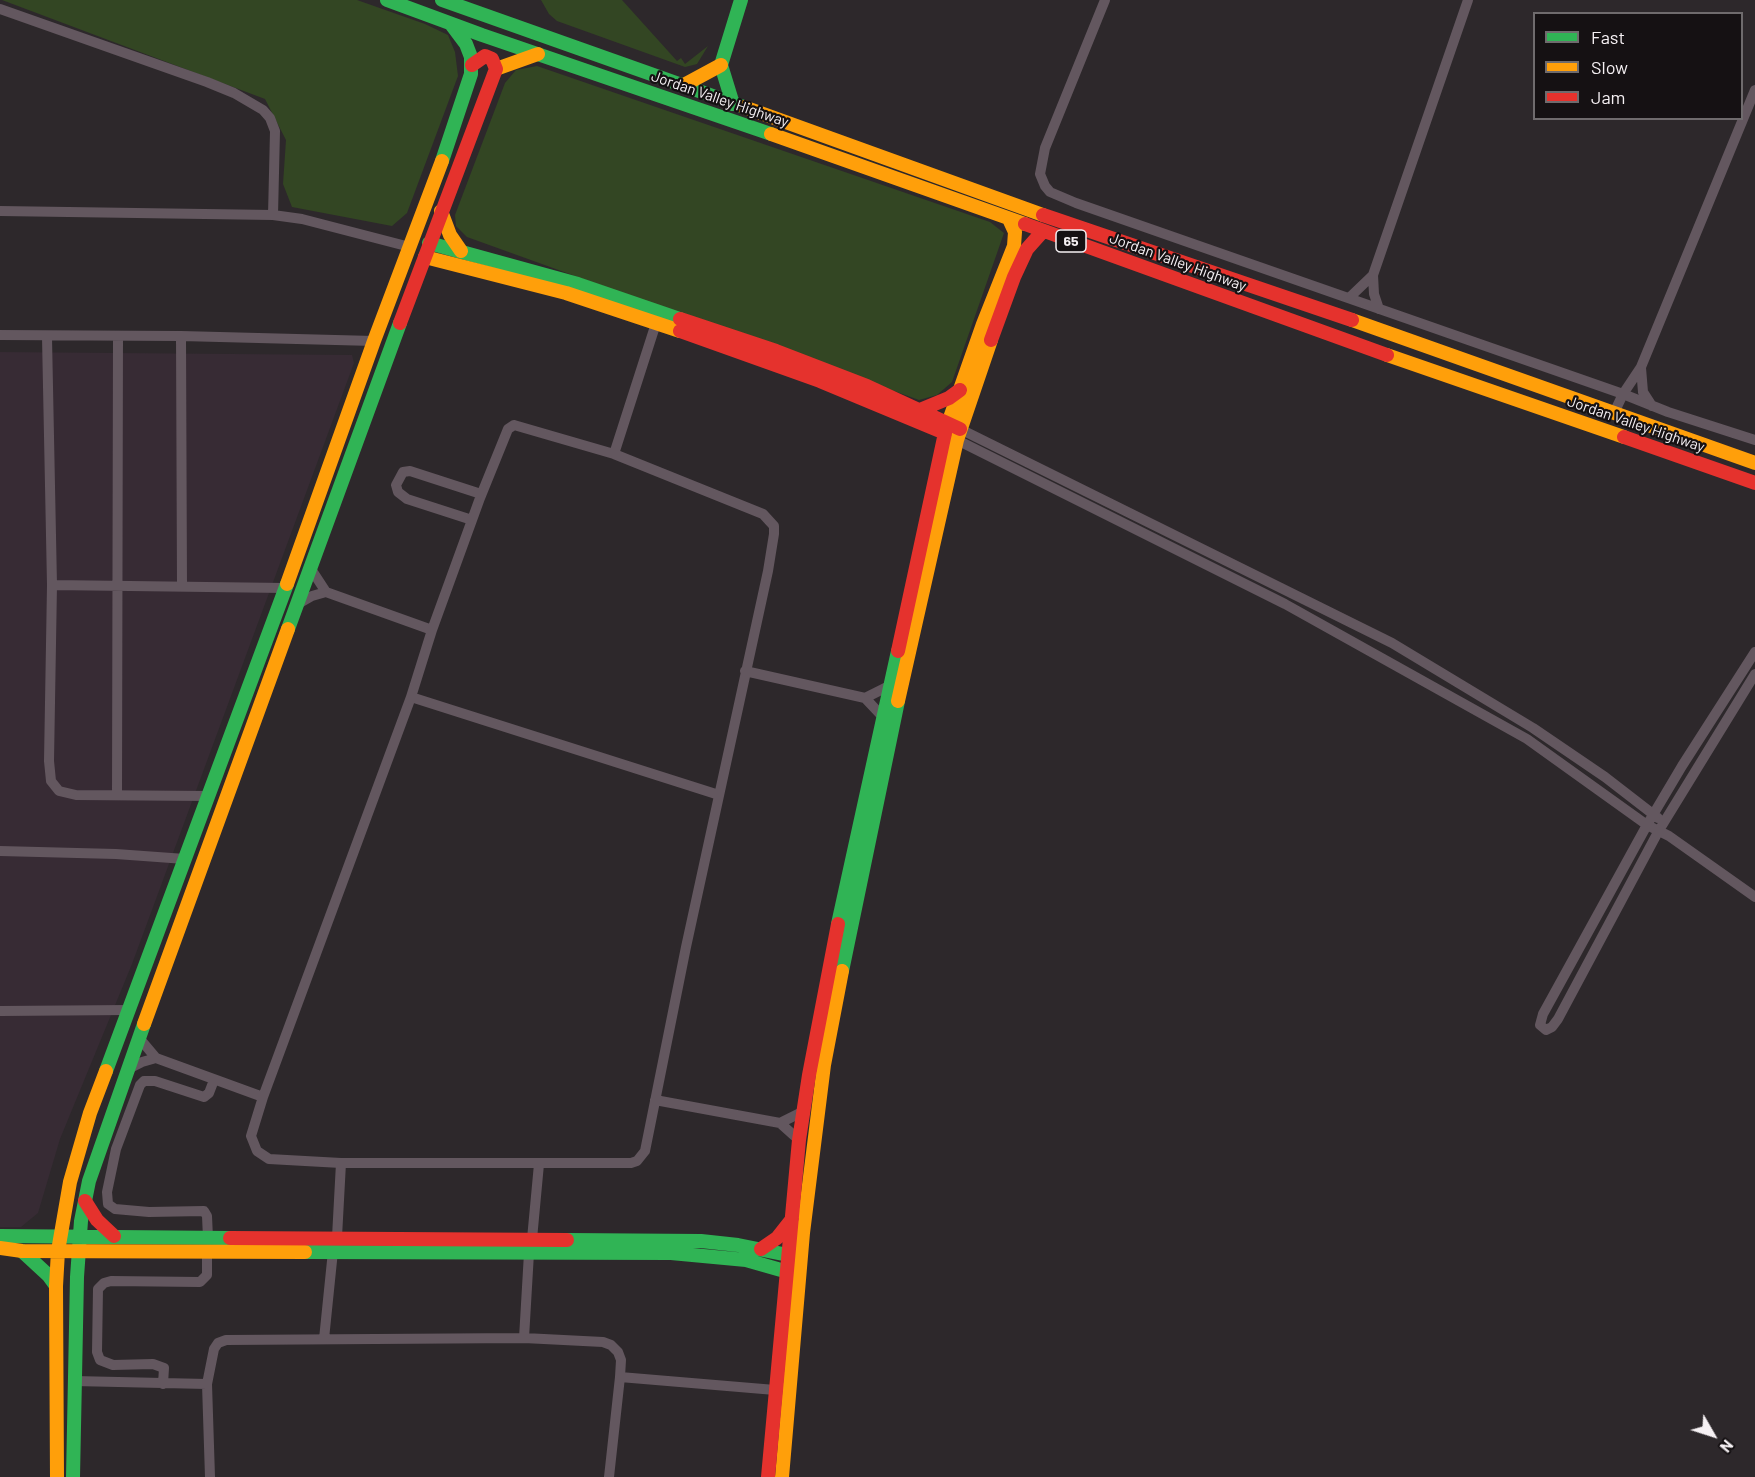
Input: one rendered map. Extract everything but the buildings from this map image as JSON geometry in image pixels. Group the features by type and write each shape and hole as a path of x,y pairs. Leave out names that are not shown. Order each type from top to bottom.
{"main road":[{"name":"Jordan Valley Highway","path":"387,0 538,54 1490,369 1755,463"},
{"name":"Jordan Valley Highway","path":"442,0 684,85 963,194 1009,219 1344,340 1755,483"},
{"path":"733,104 721,65 741,0"},
{"path":"491,38 498,20"},
{"path":"57,1477 56,1287 58,1251 70,1182 83,1134 238,718 374,341 441,165 472,65 466,44 451,24"},
{"path":"496,69 538,54"},
{"path":"73,1477 77,1277 80,1236 85,1201 97,1156 429,243 496,69 492,59 485,57 472,65"},
{"path":"684,85 721,65"},
{"path":"441,211 450,235 461,251"},
{"path":"782,1477 793,1273 824,1065 960,390 979,333 1014,246 1015,232 1009,219"},
{"path":"795,1256 792,1219 802,1112 882,716 939,455 953,431 980,369 1014,277 1031,242 1043,231"},
{"path":"429,243 578,284 923,424 953,431"},
{"path":"425,257 658,317 819,367 920,410 953,431"},
{"path":"414,284 429,272 448,263"},
{"path":"920,410 950,398 960,390"},
{"path":"923,424 939,455"},
{"path":"238,718 256,719"},
{"path":"85,1201 97,1220 114,1236"},
{"path":"761,1249 777,1238 792,1219"},
{"path":"0,1236 114,1236 208,1245 333,1251 701,1241 795,1256"},
{"path":"0,1248 22,1251 79,1251 337,1237 671,1253 746,1260 793,1273"},
{"path":"77,1277 88,1262 103,1250"},
{"path":"22,1251 48,1275 56,1287"},
{"path":"765,1266 785,1293"},
{"path":"768,1477 785,1293 793,1273"}],"street":[{"path":"1105,0 1045,148 1040,174 1050,192 1652,406 1755,440"},
{"path":"1379,309 1374,294 1373,275 1468,0"},
{"path":"0,9 216,86 263,110 270,118 275,131 273,215"},
{"path":"1743,119 1755,90"},
{"path":"1614,413 1623,394 1641,367 1743,120"},
{"path":"0,211 273,215 302,219 410,247"},
{"path":"1349,298 1373,275"},
{"path":"614,454 658,317"},
{"path":"0,335 181,336 374,341"},
{"path":"117,795 118,336"},
{"path":"181,336 182,586"},
{"path":"47,337 52,585 49,761 51,782 65,794 209,796"},
{"path":"1490,369 1497,350"},
{"path":"1641,367 1643,392 1652,406"},
{"path":"514,425 614,454 763,514 774,526 768,571 645,1151 637,1161 631,1163 341,1163 269,1159 257,1151 251,1136 263,1097 411,697 432,630 472,520 508,429 514,425"},
{"path":"953,431 1392,643 1533,728 1605,777 1654,815 1661,828 1669,836 1755,897"},
{"path":"953,431 1355,642 1527,739 1647,825 1661,828"},
{"path":"472,520 400,495 396,485 403,472 410,471 482,494"},
{"path":"310,569 326,592 432,630"},
{"path":"52,585 285,588"},
{"path":"298,604 312,596 326,592"},
{"path":"1755,652 1647,825 1544,1014 1540,1025 1545,1030 1552,1027 1557,1019 1661,828 1755,674"},
{"path":"745,671 865,698 882,716"},
{"path":"865,698 889,686"},
{"path":"411,697 719,795"},
{"path":"0,851 116,854 186,859"},
{"path":"0,1011 129,1010"},
{"path":"140,1039 156,1058 263,1097"},
{"path":"128,1069 156,1058"},
{"path":"163,1384 164,1368 153,1364 113,1365 100,1360 97,1352 98,1289 104,1283 111,1281 200,1282 207,1275 207,1216 204,1211 149,1212 115,1209 108,1204 107,1192 116,1149 140,1085 144,1081 155,1081 204,1097 209,1093 214,1080"},
{"path":"655,1100 780,1123 799,1140"},
{"path":"780,1123 802,1112"},
{"path":"337,1237 341,1163"},
{"path":"524,1338 538,1164"},
{"path":"324,1339 333,1251"},
{"path":"210,1477 207,1384 214,1349 218,1343 226,1340 524,1338 603,1342 611,1345 618,1352 621,1360 620,1377 609,1477"},
{"path":"620,1377 775,1390"},
{"path":"74,1382 207,1384"}],"shaded area":[{"path":"0,352 352,355 354,363 132,964 60,1139 38,1213 21,1227 0,1227"}],"green space":[{"path":"2,0 357,0 425,24 448,35 455,52 458,76 407,213 392,226 292,207 283,184 286,140 265,99"},
{"path":"541,0 622,0 677,61 681,58 685,64 708,46 697,64 685,67 557,21 549,14"},
{"path":"537,66 990,222 1004,233 952,382 937,395 919,400 467,237 456,226 455,215 505,83 516,70"}],"traffic: fast":[{"path":"387,0 771,134"},
{"path":"442,0 744,107"},
{"path":"733,104 721,65 741,0"},
{"path":"442,161 471,74 471,57 466,44 451,24"},
{"path":"429,243 578,284 680,319"},
{"path":"288,629 400,323"},
{"path":"106,1071 287,584"},
{"path":"838,924 898,651"},
{"path":"842,971 898,701"},
{"path":"73,1477 77,1277 81,1221 89,1181 144,1024"},
{"path":"0,1236 230,1238"},
{"path":"567,1240 701,1241 738,1245 798,1257"},
{"path":"22,1251 48,1275 56,1286"},
{"path":"305,1252 671,1253 746,1260 795,1274"}],"traffic: slow":[{"path":"496,69 538,54"},
{"path":"684,85 721,65"},
{"path":"744,107 1043,215"},
{"path":"771,134 1025,224"},
{"path":"287,584 374,341 442,161"},
{"path":"441,211 450,235 461,251"},
{"path":"945,432 983,324 1014,246 1015,232 1009,219"},
{"path":"425,257 566,293 680,331"},
{"path":"1352,320 1755,463"},
{"path":"898,701 957,440 991,340"},
{"path":"1387,355 1624,437"},
{"path":"144,1024 288,629"},
{"path":"782,1477 803,1233 824,1065 842,971"},
{"path":"57,1477 56,1286 58,1251 70,1182 90,1113 106,1071"},
{"path":"0,1248 22,1251 305,1252"}],"traffic: jam":[{"path":"400,323 496,69 492,59 485,56 472,65"},
{"path":"1043,215 1352,320"},
{"path":"1025,224 1387,355"},
{"path":"991,340 1027,249 1043,231"},
{"path":"680,319 776,351 867,386 960,429"},
{"path":"680,331 820,381 945,433 898,651"},
{"path":"920,410 949,398 960,390"},
{"path":"1624,437 1755,483"},
{"path":"768,1477 799,1140 838,924"},
{"path":"85,1201 97,1220 114,1236"},
{"path":"761,1249 777,1238 792,1219"},
{"path":"230,1238 567,1240"}]}
